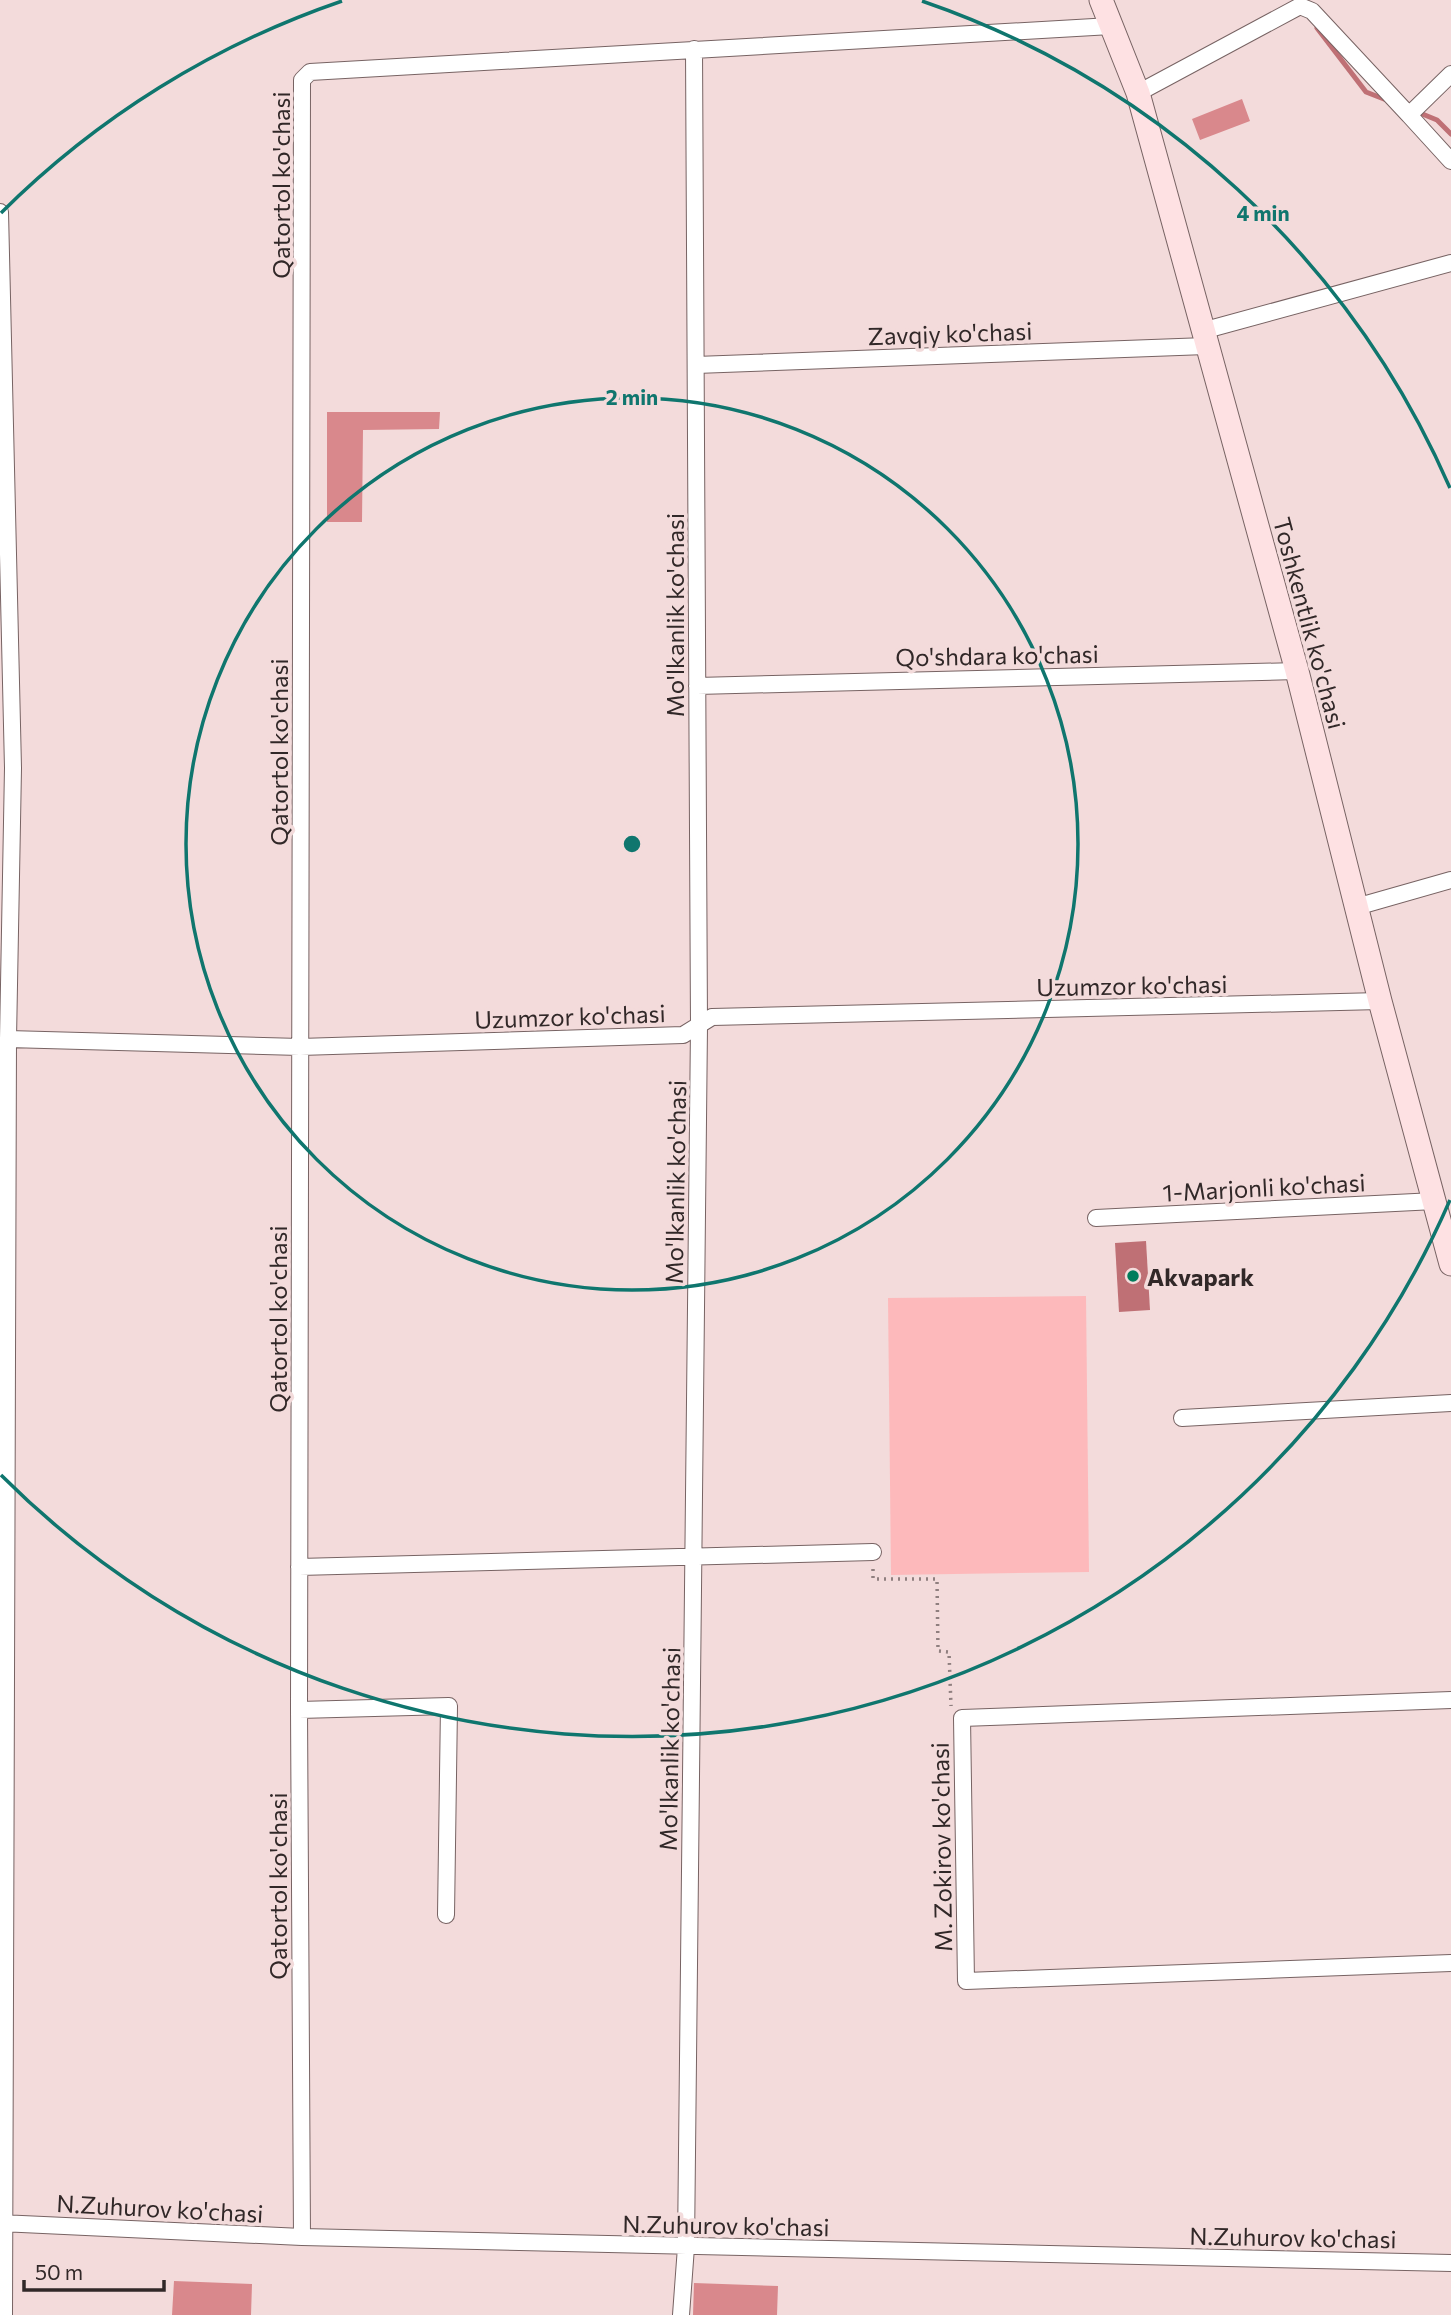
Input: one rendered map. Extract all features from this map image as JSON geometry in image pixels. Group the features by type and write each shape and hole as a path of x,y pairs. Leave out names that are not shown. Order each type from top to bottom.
{"main road":[{"name":"Toshkentlik ko'chasi","path":"1101,0 1138,93 1297,671 1380,1002 1451,1264"}],"street":[{"path":"1138,93 1300,6 1312,11 1451,161"},
{"name":"Qatortol ko'chasi","path":"302,2237 299,1567 302,80 310,72 1111,26"},
{"name":"Mo'lkanlik ko'chasi","path":"681,2315 686,2247 699,1026 694,49"},
{"path":"1409,115 1451,74"},
{"path":"0,212 8,1039 2,2223 4,2315"},
{"name":"Zavqiy ko'chasi","path":"696,365 1204,338 1451,264"},
{"name":"Qo'shdara ko'chasi","path":"697,686 1297,671"},
{"path":"1356,906 1451,880"},
{"name":"Uzumzor ko'chasi","path":"8,1039 300,1047 683,1035 712,1017 1380,1002"},
{"name":"1-Marjonli ko'chasi","path":"1096,1218 1435,1201"},
{"path":"1182,1418 1451,1403"},
{"path":"299,1567 873,1552"},
{"name":"M. Zokirov ko'chasi","path":"1451,1700 962,1718 966,1981 1451,1962"},
{"path":"299,1710 449,1706 446,1915"},
{"name":"N.Zuhurov ko'chasi","path":"2,2223 302,2237 1451,2263"}],"path":[{"path":"873,1552 873,1579 937,1579 938,1651 949,1651 948,1704 962,1718"}],"shaded area":[{"name":"Akvapark","path":"1146,1241 1150,1310 1119,1312 1115,1243"},
{"path":"1086,1296 1089,1572 891,1575 888,1298"}],"building":[{"path":"1242,99 1250,121 1200,140 1192,119"},
{"path":"327,412 440,412 439,429 363,430 362,522 327,522"},
{"path":"174,2281 252,2284 251,2315 172,2315"},
{"path":"694,2283 778,2286 777,2315 693,2315"}],"waterway":[{"path":"1317,28 1366,92 1389,101"},
{"path":"1415,111 1437,120 1451,134"}],"place":[{"name":"Akvapark","path":"1133,1276"}]}
